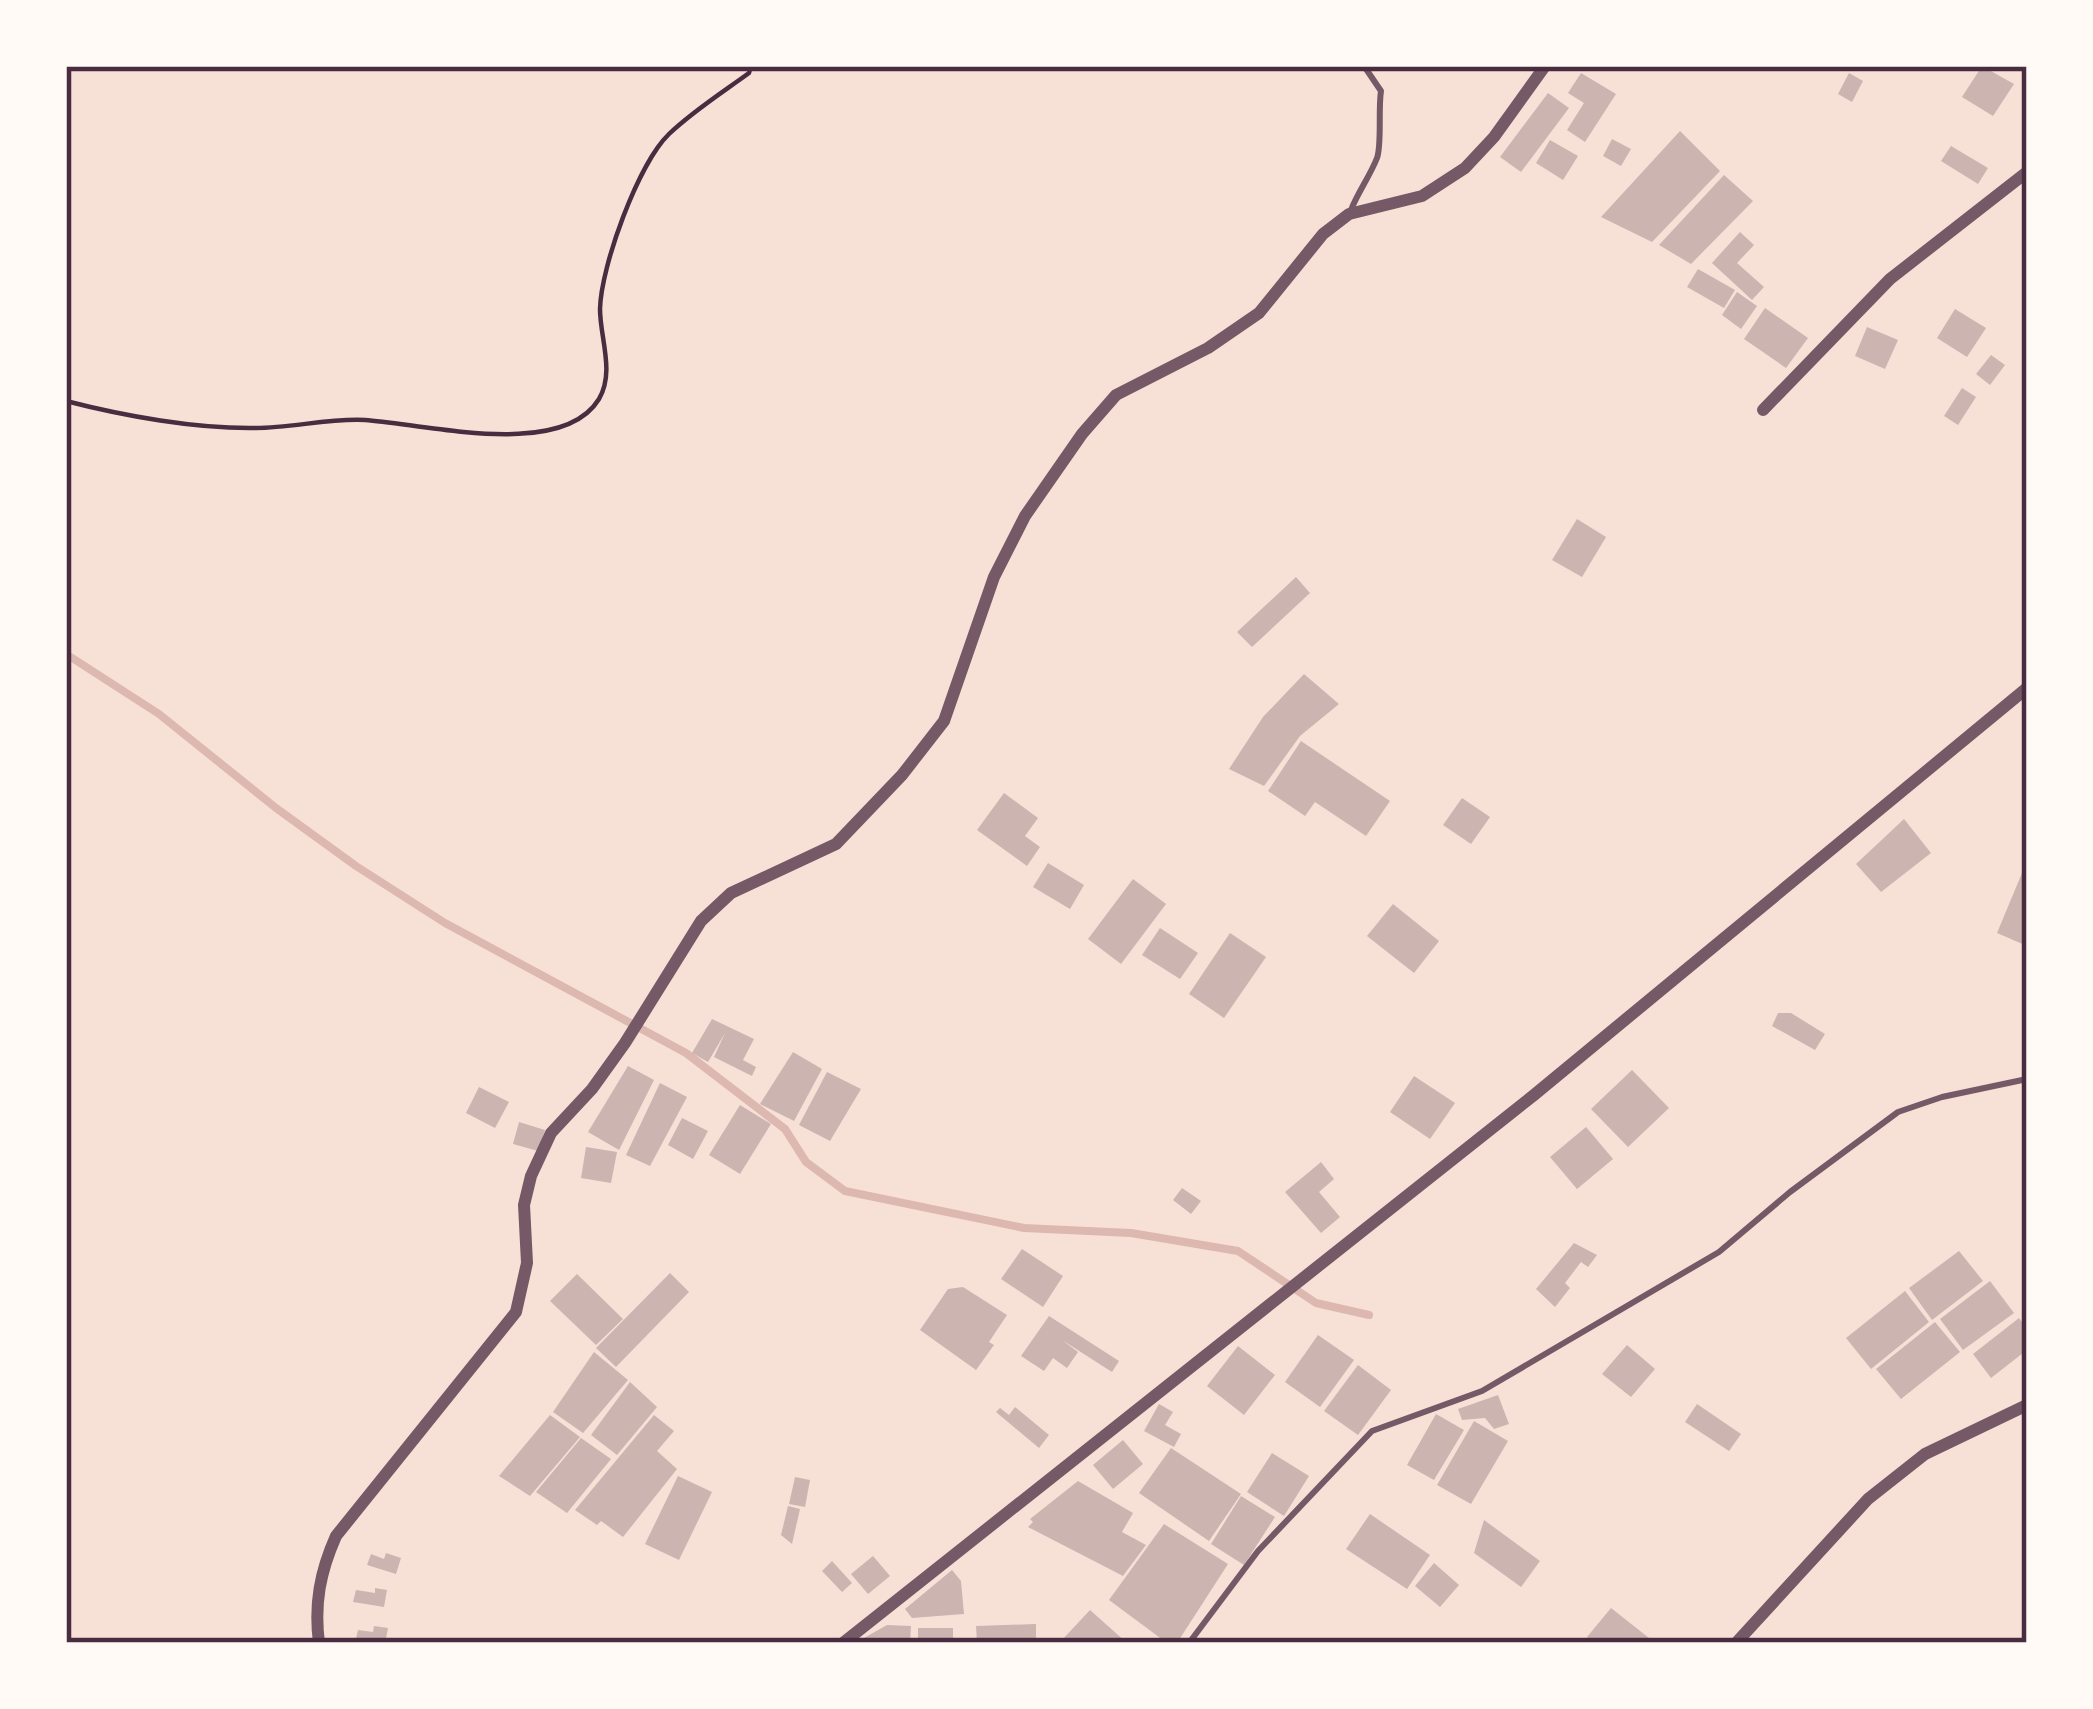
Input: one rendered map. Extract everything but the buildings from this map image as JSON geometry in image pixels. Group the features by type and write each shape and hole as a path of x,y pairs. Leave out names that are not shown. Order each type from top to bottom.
{"street":[{"path":"319,1643 316,1614 321,1569 336,1536 516,1312 526,1263 524,1205 531,1176 551,1133 592,1089 625,1043 701,921 731,893 836,844 902,776 944,721 994,577 1025,515 1116,394 1208,348 1259,313 1323,234 1349,214 1422,196 1466,168 1495,137 1545,66"},
{"path":"1763,410 1889,279 2027,172"},
{"path":"843,1643 1534,1095 2027,688"},
{"path":"1736,1643 1868,1499 1925,1454 2027,1405"}],"lane":[{"path":"1349,214 1360,184 1379,155 1381,91 1364,66"},
{"path":"1189,1643 1271,1536 1372,1431 1482,1391 1719,1252 1898,1112 1942,1097 2027,1079"}],"path":[{"path":"66,401 115,413 253,428 360,420 484,433 550,431 579,422 599,399 607,378 600,313 603,273 627,206 666,136 752,66"}],"waterway":[{"path":"66,654 159,714 356,866 445,923 686,1053 785,1129 806,1162 845,1191 1024,1228 1131,1233 1238,1251 1316,1303 1369,1315"}]}
